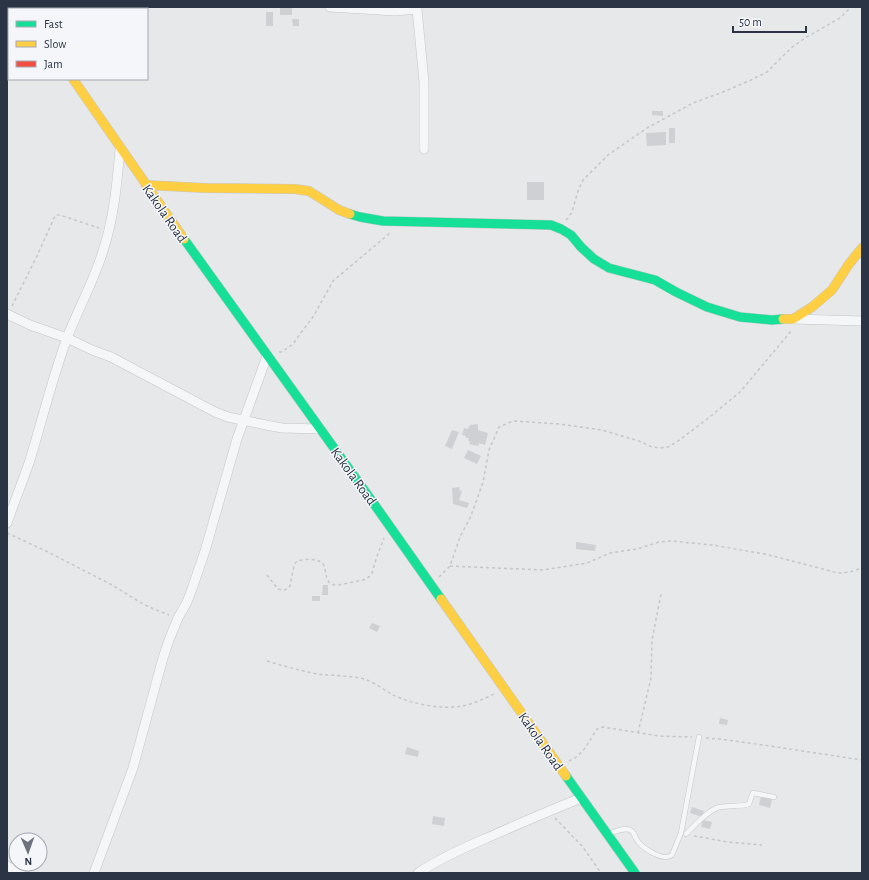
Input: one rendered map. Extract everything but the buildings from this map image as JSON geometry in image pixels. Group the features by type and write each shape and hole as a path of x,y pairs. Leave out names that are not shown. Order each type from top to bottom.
{"main road":[{"name":"Kakola Road","path":"74,80 120,149 635,873"},
{"path":"146,185 204,188 295,189 309,191 339,210 360,217 384,221 551,225 571,234 585,251 594,259 609,268 655,280 707,307 740,317 772,320 797,320 832,290 849,264 862,248"}],"street":[{"path":"330,7 395,10 417,9 424,82 424,149"},
{"path":"7,523 29,462 67,338 104,250 116,189 120,149"},
{"path":"7,314 123,362 215,412 228,417 282,428 320,429"},
{"path":"797,320 862,321"},
{"path":"94,873 133,768 163,658 169,640 178,618 187,602 196,577 243,420 266,355"},
{"path":"418,873 443,858 581,798"},
{"path":"7,866 21,873"}],"lane":[{"path":"608,835 622,829 630,830 634,833 637,840 649,851 664,857 669,857 672,855 681,833 699,737"},
{"path":"686,834 715,809 720,807 746,805 750,802 753,793 774,797"}],"path":[{"path":"551,225 562,222 568,218 572,212 583,180 608,155 647,128 693,104 767,72 792,48 805,38 840,18 851,7"},
{"path":"7,314 21,290 56,215 108,231"},
{"path":"266,355 282,352 293,344 313,317 333,280 390,232"},
{"path":"431,585 450,566 460,537 471,516 483,482 489,450 499,427 513,421 559,424 602,430 639,441 652,447 660,448 668,446 706,420 740,392 797,320"},
{"path":"267,575 278,589 285,590 290,586 294,566 298,561 317,560 322,563 327,581 334,585 363,580 369,577 372,573 388,525"},
{"path":"7,532 112,585 143,604 178,618"},
{"path":"450,566 543,570 587,563 610,553 637,549 659,542 672,541 712,545 765,554 838,573 850,572 862,568"},
{"path":"638,733 651,678 652,640 661,594"},
{"path":"268,661 318,674 365,679 396,696 410,701 439,706 452,707 472,703 505,689"},
{"path":"549,811 582,846 601,873"},
{"path":"686,834 718,841 762,845"}],"traffic: fast":[{"path":"350,214 383,221 551,225 571,235 594,259 609,268 655,280 707,307 740,317 772,320 783,319"},
{"path":"184,239 441,599"},
{"path":"566,776 635,873"}],"traffic: slow":[{"path":"74,80 184,239"},
{"path":"146,185 205,188 295,189 309,191 339,210 350,214"},
{"path":"783,319 793,319 812,307 832,290 849,264 862,248"},
{"path":"441,599 566,776"}]}
